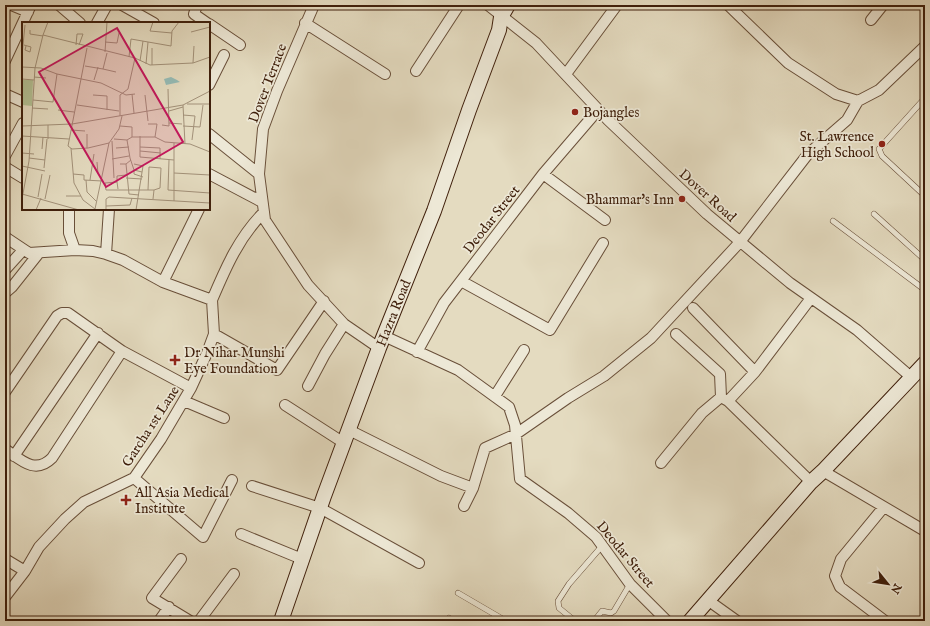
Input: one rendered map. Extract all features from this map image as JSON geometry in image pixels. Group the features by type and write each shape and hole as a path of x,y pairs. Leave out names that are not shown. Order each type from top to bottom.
{"main road":[{"name":"Hazra Road","path":"281,621 320,508 381,342 434,211 469,110 500,30 504,11"},
{"path":"690,621 811,482 925,362"}],"street":[{"path":"11,5 30,9 24,22"},
{"path":"59,5 79,22"},
{"path":"98,22 107,5"},
{"path":"122,5 152,22"},
{"path":"197,5 194,14 205,22"},
{"name":"Dover Terrace","path":"314,5 305,23 263,129 259,174 265,220 308,285 324,301"},
{"path":"416,71 459,5"},
{"path":"488,5 504,11"},
{"path":"566,74 617,5"},
{"path":"728,5 788,63 836,94 858,101"},
{"path":"871,20 883,5"},
{"name":"Dover Road","path":"504,11 566,74 598,110 707,214 790,283 857,330 912,377"},
{"path":"305,23 386,74"},
{"path":"210,25 240,45"},
{"path":"5,61 22,26"},
{"path":"464,506 473,488 485,448 516,434 568,398 604,376 651,338 740,242 808,154 847,120 858,101 879,90 925,46"},
{"path":"210,83 224,55"},
{"path":"5,94 22,102"},
{"name":"Deodar Street","path":"417,352 444,303 543,174 598,110"},
{"path":"5,156 22,125"},
{"path":"210,135 259,174"},
{"path":"5,166 22,177"},
{"path":"543,174 605,220"},
{"path":"210,175 262,202"},
{"path":"68,210 69,233 75,250"},
{"path":"106,254 109,210"},
{"path":"164,282 199,210"},
{"path":"5,237 29,253 75,250 93,251 106,254 123,260 164,282 212,300 230,257 252,224 264,212"},
{"path":"461,281 550,330 603,243"},
{"path":"5,270 23,250"},
{"path":"5,292 12,287 39,253"},
{"path":"661,463 702,413 724,399 755,372 811,298"},
{"name":"Garcha 1st Lane","path":"5,597 25,571 40,547 84,502 134,478 161,439 191,388 214,334 214,311 212,300"},
{"path":"214,334 277,370 324,301"},
{"name":"Deodar Street","path":"324,301 344,324 381,342 417,352 458,370 509,407 515,425 520,479 568,513 596,537 630,584 667,621"},
{"path":"693,308 755,372"},
{"path":"5,392 57,316 62,313 68,314 98,333 122,351 191,388"},
{"path":"308,386 325,354 344,324"},
{"path":"14,456 98,333"},
{"path":"676,334 720,374 724,399 811,482"},
{"path":"495,396 524,350"},
{"path":"5,449 30,465 38,467 45,465 52,458 122,351"},
{"path":"184,401 224,418"},
{"path":"285,405 344,443"},
{"path":"349,430 441,476 473,488"},
{"path":"822,472 882,508 925,531"},
{"path":"134,478 203,537 232,480"},
{"path":"252,486 320,508 419,563"},
{"path":"882,508 841,559 835,576 840,587 885,621"},
{"path":"241,534 302,559"},
{"path":"5,559 25,571"},
{"path":"181,560 152,598 190,621"},
{"path":"199,621 234,574"},
{"path":"708,601 737,621"},
{"path":"159,621 169,607"}],"lane":[{"path":"925,98 879,149 882,156 925,196"},
{"path":"874,214 925,260"},
{"path":"834,221 925,290"},
{"path":"575,621 559,608 558,601 569,584 602,546"},
{"path":"594,621 602,611 611,613 614,611 630,584"},
{"path":"458,593 506,621"}],"place":[{"name":"Bojangles","path":"575,112"},
{"name":"St. Lawrence High School","path":"882,144"},
{"name":"Bhammar's Inn","path":"682,199"},
{"name":"Dr Nihar Munshi Eye Foundation","path":"175,360"},
{"name":"All Asia Medical Institute","path":"126,500"}]}
